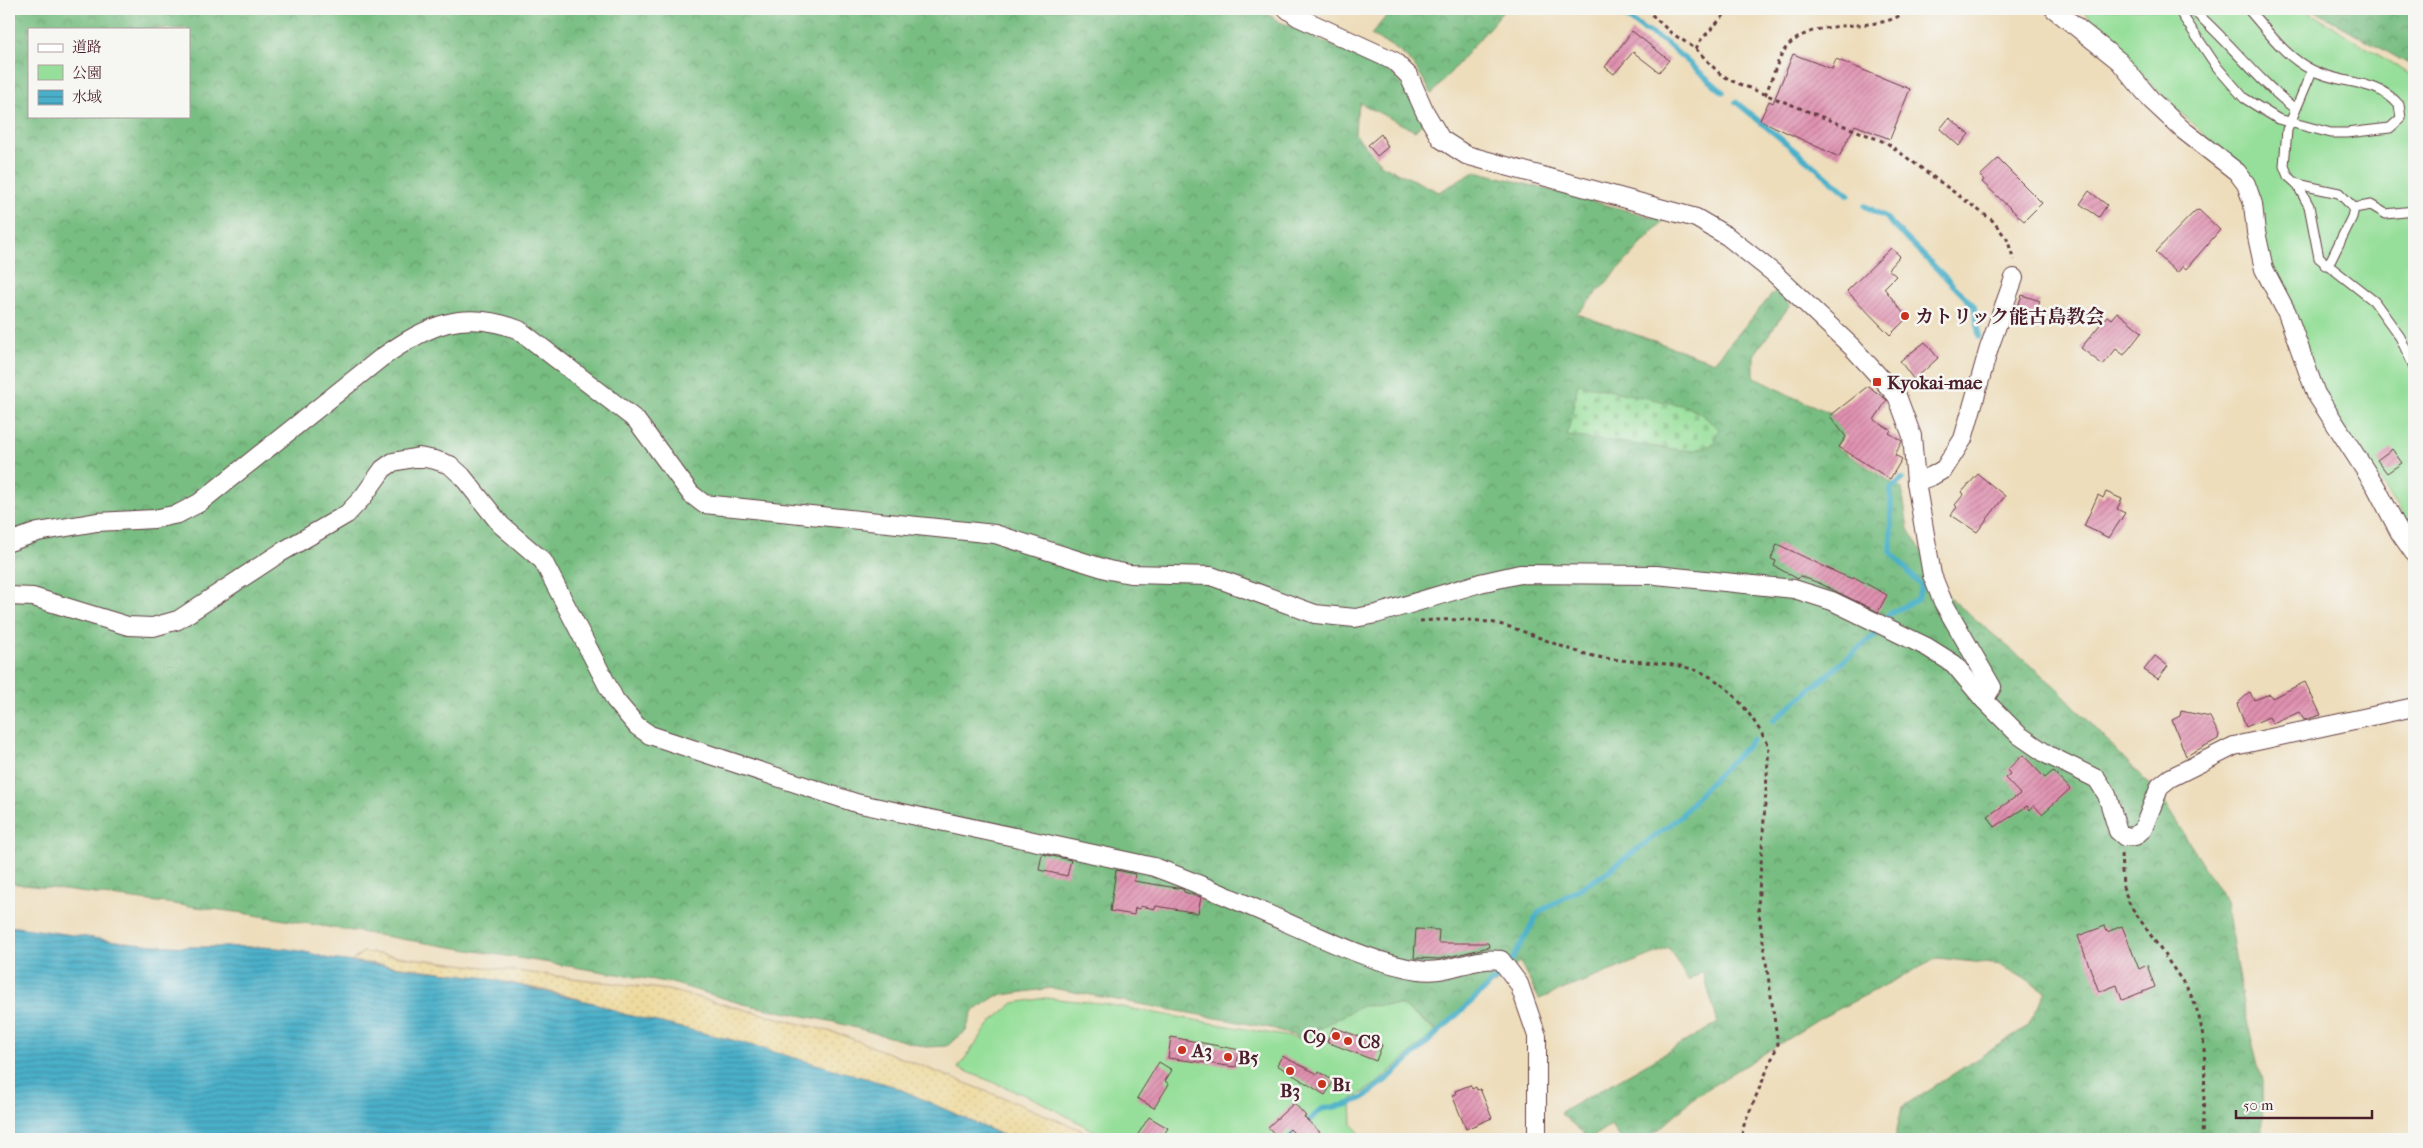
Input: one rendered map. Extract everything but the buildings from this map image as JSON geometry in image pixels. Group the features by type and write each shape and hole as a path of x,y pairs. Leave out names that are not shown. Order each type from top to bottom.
{"street":[{"path":"1287,9 1298,17 1394,61 1409,76 1424,112 1441,139 1466,155 1696,218 1727,236 1775,274 1852,347 1893,391 1906,418 1912,436 1916,482 1932,575 1943,602 1992,688 1984,700"},
{"path":"2054,9 2119,61 2152,101 2183,130 2237,172 2246,184 2253,204 2256,232 2264,269 2287,313 2316,394 2376,487 2400,533 2414,553"},
{"path":"1916,482 1944,469 1963,439 1989,348 2014,278"},
{"path":"9,542 38,532 88,524 154,519 178,514 206,497 381,358 408,339 435,326 456,320 478,319 501,323 519,330 636,420 691,494 704,504 996,534 1109,570 1130,574 1211,576 1315,614 1355,618 1376,614 1480,583 1520,574 1656,575 1794,589 1832,601 1927,646 1954,664 1984,700 2026,740 2048,755 2097,779 2107,795 2118,831 2125,836 2135,836 2143,829 2160,786 2170,778 2234,746 2414,707"},
{"path":"9,596 33,597 128,626 153,627 178,620 280,553 347,514 383,469 393,462 419,457 450,465 462,476 502,524 543,561 615,700 637,726 650,734 856,804 1154,867 1189,879 1334,944 1397,966 1421,971 1447,969 1489,958 1501,960 1519,984 1537,1036 1537,1139"}],"lane":[{"path":"2178,9 2217,67 2244,98 2278,119 2331,133 2347,133 2390,128 2401,118 2399,106 2379,89 2312,71 2280,45 2248,9"},
{"path":"2185,18 2195,10 2223,37 2266,86 2294,108"},
{"path":"2312,71 2294,108 2291,122 2286,130 2284,166 2288,176 2297,184 2309,206 2319,258 2325,265 2374,301 2400,337 2414,368"},
{"path":"2297,184 2339,193 2354,208"},
{"path":"2354,208 2371,205 2386,214 2414,211"},
{"path":"2325,265 2330,260 2352,218 2354,208"}],"path":[{"path":"1646,9 1670,32 1696,49 1719,73 1748,89 1887,143 1978,208 1992,220 2007,239 2015,266 2014,278"},
{"path":"1696,49 1699,42 1730,9"},
{"path":"1766,95 1784,49 1802,35 1818,29 1894,19 1908,9"},
{"path":"1418,621 1458,619 1499,624 1602,658 1685,668 1704,673 1724,686 1742,704 1758,726 1769,746 1758,907 1778,1044 1744,1125 1741,1139"},
{"path":"2118,831 2123,887 2130,906 2187,988 2201,1018 2204,1040 2202,1139"}],"green space":[{"path":"9,9 1261,9 1278,21 1388,70 1402,84 1424,122 1415,131 1360,103 1356,117 1355,134 1382,165 1439,192 1476,171 1664,220 1577,314 1714,362 1776,290 1790,305 1754,355 1754,377 1793,397 1852,422 1836,447 1902,489 1908,529 1949,597 2057,688 2160,796 2226,901 2243,1005 2262,1081 2263,1139 1895,1139 1902,1107 2028,1026 2046,991 2001,965 1938,958 1821,1018 1696,1096 1648,1139 1620,1139 1611,1125 1590,1139 1560,1113 1718,1023 1703,972 1688,981 1669,948 1539,999 1520,962 1437,1030 1401,1005 1362,1006 1302,1038 1271,1028 1052,988 996,996 972,1012 966,1031 947,1046 926,1047 834,1022 743,1004 672,983 236,912 9,883"},
{"path":"1392,9 1505,9 1432,94 1407,58 1371,35"},
{"path":"2082,9 2304,9 2414,77 2414,531 2327,403 2270,273 2238,167 2112,47"},
{"path":"2312,9 2414,9 2414,67 2317,12"},
{"path":"1578,384 1685,406 1701,414 1719,429 1712,445 1691,451 1567,436"},
{"path":"1045,998 1099,1003 1301,1039 1361,1006 1401,1005 1436,1031 1376,1084 1351,1100 1352,1125 1366,1139 1109,1139 1037,1100 958,1068 992,1021 1014,1003"}],"sand":[{"path":"363,952 668,990 840,1034 1103,1139 1011,1139 893,1086 623,1014 557,993 489,979 352,961"}],"water":[{"path":"9,926 151,945 251,947 291,950 329,959 482,977 598,1004 623,1014 729,1039 893,1086 1011,1139 9,1139"}],"waterway":[{"path":"1615,9 1665,42 1723,92"},
{"path":"1736,102 1849,195"},
{"path":"1865,206 1885,217 1974,306 1979,336"},
{"path":"1886,618 1891,613 1918,599 1921,586 1891,552 1891,488 1902,479"},
{"path":"1773,721 1878,632"},
{"path":"1512,960 1539,912 1603,875 1680,817 1704,789 1753,740"},
{"path":"1288,1139 1322,1109 1346,1105 1363,1098 1392,1075 1500,975"}],"place":[{"name":"カトリック能古島教会","path":"1905,316"},
{"name":"Kyokai-mae","path":"1877,382"},
{"name":"C9","path":"1336,1036"},
{"name":"C8","path":"1348,1041"},
{"name":"A3","path":"1182,1050"},
{"name":"B5","path":"1228,1057"},
{"name":"B3","path":"1290,1071"},
{"name":"B1","path":"1322,1084"}]}
